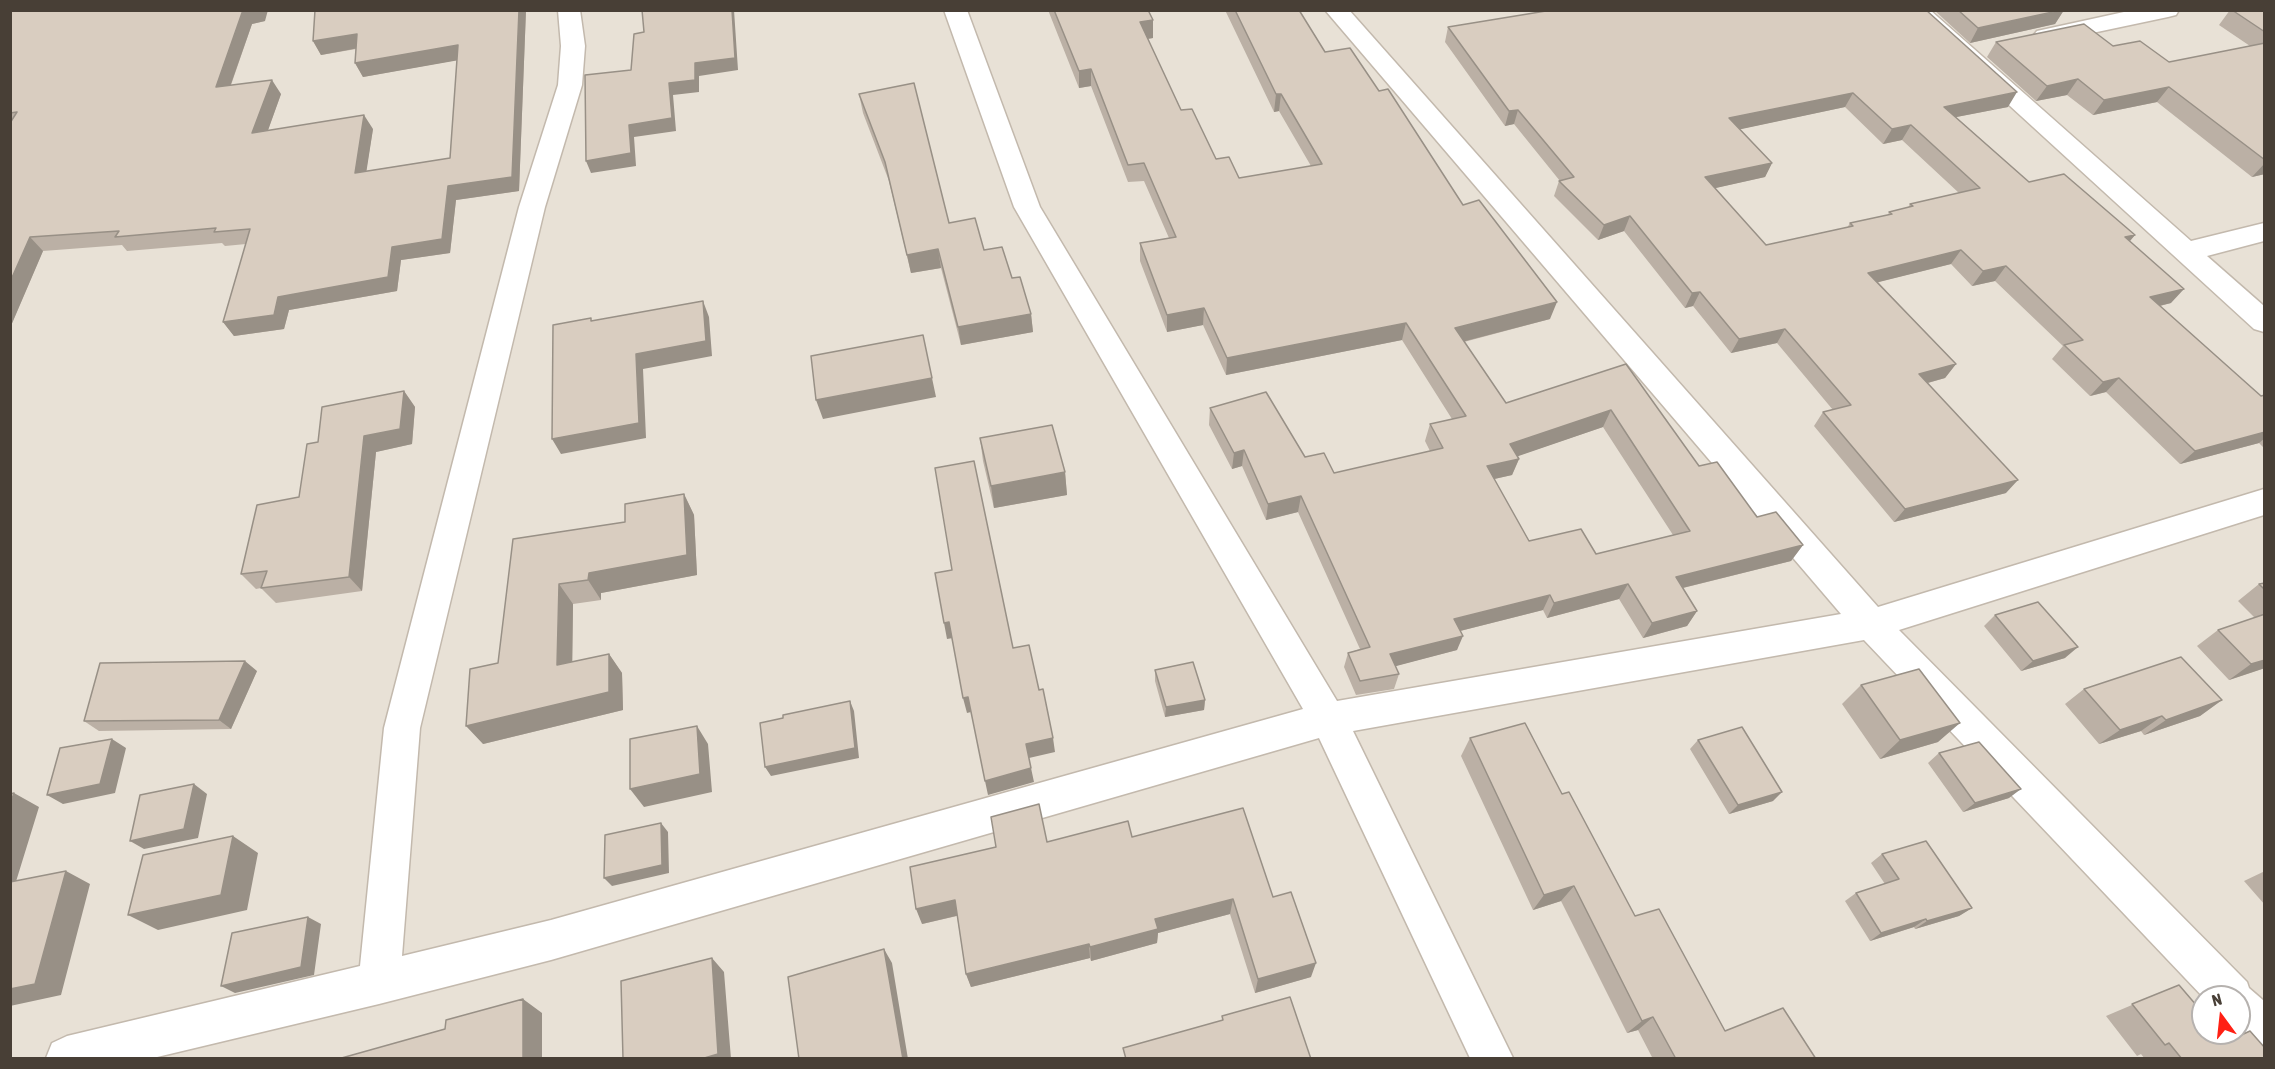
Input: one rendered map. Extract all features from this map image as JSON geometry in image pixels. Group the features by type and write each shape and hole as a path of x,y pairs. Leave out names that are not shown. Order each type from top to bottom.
{"street":[{"path":"379,982 402,728 532,207 570,85 573,46 569,10"},
{"path":"955,10 1027,207 1328,719 1492,1059"},
{"path":"1336,10 1871,624 2220,985"},
{"path":"1916,10 1975,51 2187,252 2265,322"},
{"path":"2021,41 2168,10"},
{"path":"2187,252 2265,232"},
{"path":"67,1059 551,940 1328,719 1871,624 2265,502"},
{"path":"2251,1017 2265,1031"}],"shaded area":[{"path":"10,11 2264,11 2264,1058 11,1058"}],"building":[{"path":"10,10 243,10 216,87 272,80 252,133 364,115 355,173 450,158 458,45 355,63 357,34 313,41 315,10 519,10 512,177 448,186 442,239 392,247 388,277 278,297 274,315 223,322 250,229 214,232 216,228 115,237 119,231 30,237 10,282 10,123 17,112 10,113"},
{"path":"642,10 732,10 735,58 695,63 695,80 669,83 672,118 629,125 631,153 586,161 585,75 631,70 634,34 644,32"},
{"path":"1054,10 1148,10 1153,20 1140,22 1181,110 1192,109 1216,159 1229,157 1239,178 1322,164 1281,94 1276,94 1235,10 1299,10 1325,52 1350,48 1379,91 1388,89 1463,205 1479,200 1557,302 1455,328 1506,403 1626,364 1699,466 1717,462 1757,517 1776,512 1803,545 1676,577 1697,611 1652,623 1628,584 1554,603 1550,595 1454,619 1463,636 1390,654 1399,674 1360,681 1348,653 1370,647 1301,496 1268,504 1244,450 1234,453 1210,408 1266,392 1305,457 1324,453 1334,473 1443,448 1430,424 1466,416 1406,323 1227,358 1204,308 1167,315 1140,243 1176,237 1144,163 1128,165 1091,69 1079,71","holes":["1611,410 1690,531 1596,554 1581,529 1529,541 1487,466 1519,459 1510,444"]},
{"path":"1552,10 1926,10 2017,92 1944,107 2029,182 2064,174 2135,235 2125,237 2184,289 2150,297 2261,396 2265,395 2265,432 2195,451 2119,378 2103,382 2064,345 2083,340 2006,266 1983,271 1961,250 1868,273 1956,364 1919,374 2018,480 1905,509 1823,412 1851,405 1785,329 1739,339 1700,292 1692,293 1630,216 1604,225 1559,181 1574,177 1518,110 1509,111 1448,27","holes":["1853,93 1892,129 1911,125 1980,188 1910,204 1913,206 1889,212 1892,214 1850,223 1853,226 1766,245 1705,177 1772,163 1729,118"]},
{"path":"1958,10 2062,10 1978,28"},
{"path":"2232,10 2265,10 2265,32"},
{"path":"2084,24 2113,46 2140,41 2169,62 2265,43 2265,160 2169,87 2104,100 2078,79 2047,86 1996,42"},
{"path":"914,83 949,223 975,218 984,250 1002,247 1012,278 1020,277 1031,314 958,327 938,249 907,255 885,162 859,94"},
{"path":"703,301 706,341 636,354 639,423 552,439 553,325 591,318 591,321"},
{"path":"923,335 932,378 816,400 811,356"},
{"path":"404,391 400,429 364,436 349,577 261,588 267,571 241,574 257,505 299,497 307,444 318,442 322,407"},
{"path":"1052,425 1065,472 991,486 980,438"},
{"path":"974,461 1013,648 1029,645 1039,690 1043,689 1053,738 1026,744 1031,768 985,781 968,697 963,698 949,622 944,623 935,573 952,570 935,468"},
{"path":"684,494 687,555 589,573 588,580 559,584 557,665 609,654 609,692 466,726 470,669 498,663 513,539 625,522 625,504"},
{"path":"2038,602 2078,647 2033,661 1995,615"},
{"path":"2265,614 2265,660 2251,664 2218,630"},
{"path":"2181,657 2222,700 2166,720 2162,716 2120,730 2084,689"},
{"path":"245,661 219,720 84,721 100,663"},
{"path":"1193,662 1205,700 1166,707 1155,670"},
{"path":"1919,669 1960,723 1900,740 1861,685"},
{"path":"850,701 855,748 765,767 760,723 783,718 783,715"},
{"path":"1525,723 1562,794 1569,792 1635,916 1659,909 1725,1031 1783,1008 1816,1059 1676,1059 1653,1017 1642,1021 1574,886 1544,895 1470,738"},
{"path":"697,726 700,774 630,789 630,739"},
{"path":"1742,727 1782,792 1738,805 1698,740"},
{"path":"112,739 100,784 47,795 60,748"},
{"path":"1979,742 2021,789 1975,803 1939,753"},
{"path":"194,784 184,829 130,841 140,795"},
{"path":"1039,804 1047,842 1128,821 1132,837 1243,808 1273,897 1291,892 1316,963 1258,979 1233,899 1155,919 1158,929 1090,947 1089,944 966,974 955,900 916,909 910,867 996,847 991,817"},
{"path":"661,823 662,865 604,878 605,835"},
{"path":"233,836 221,895 128,915 143,855"},
{"path":"1926,841 1972,908 1881,933 1856,893 1899,879 1882,854"},
{"path":"66,871 35,984 10,989 10,882"},
{"path":"308,917 301,967 221,986 232,933"},
{"path":"884,949 903,1059 799,1059 788,977"},
{"path":"712,958 718,1054 701,1059 623,1059 621,981"},
{"path":"2179,985 2191,999 2191,1045 2251,1045 2251,1032 2265,1048 2265,1059 2182,1059 2169,1043 2165,1045 2132,1004"},
{"path":"1290,997 1311,1059 1126,1059 1123,1048 1223,1020 1222,1016"},
{"path":"523,999 523,1059 338,1059 445,1029 446,1020"}]}
